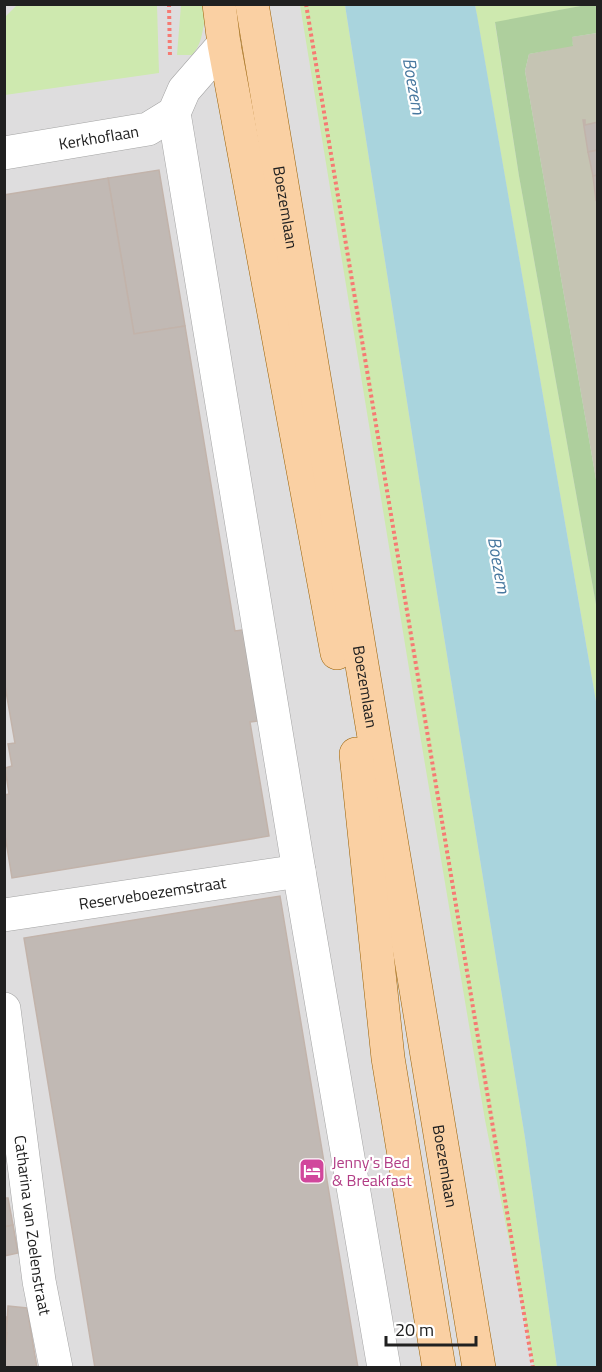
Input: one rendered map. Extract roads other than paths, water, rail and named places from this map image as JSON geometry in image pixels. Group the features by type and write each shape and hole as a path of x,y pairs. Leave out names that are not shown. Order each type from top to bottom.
{"main road":[{"name":"Boezemlaan","path":"219,4 224,44 356,757 388,1058 439,1368"},
{"name":"Boezemlaan","path":"252,4 479,1368"}],"street":[{"path":"224,44 184,90 174,113 299,871 384,1368"},
{"name":"Kerkhoflaan","path":"4,153 148,129 174,113"},
{"name":"Reserveboezemstraat","path":"4,915 299,871"},
{"name":"Catharina van Zoelenstraat","path":"4,1009 39,1281 56,1368"}],"water":[{"name":"Boezem","path":"345,5 475,5 477,15 597,707 597,1367 557,1367 525,1138"}],"place":[{"name":"Jenny's Bed & Breakfast","path":"312,1171"}]}
